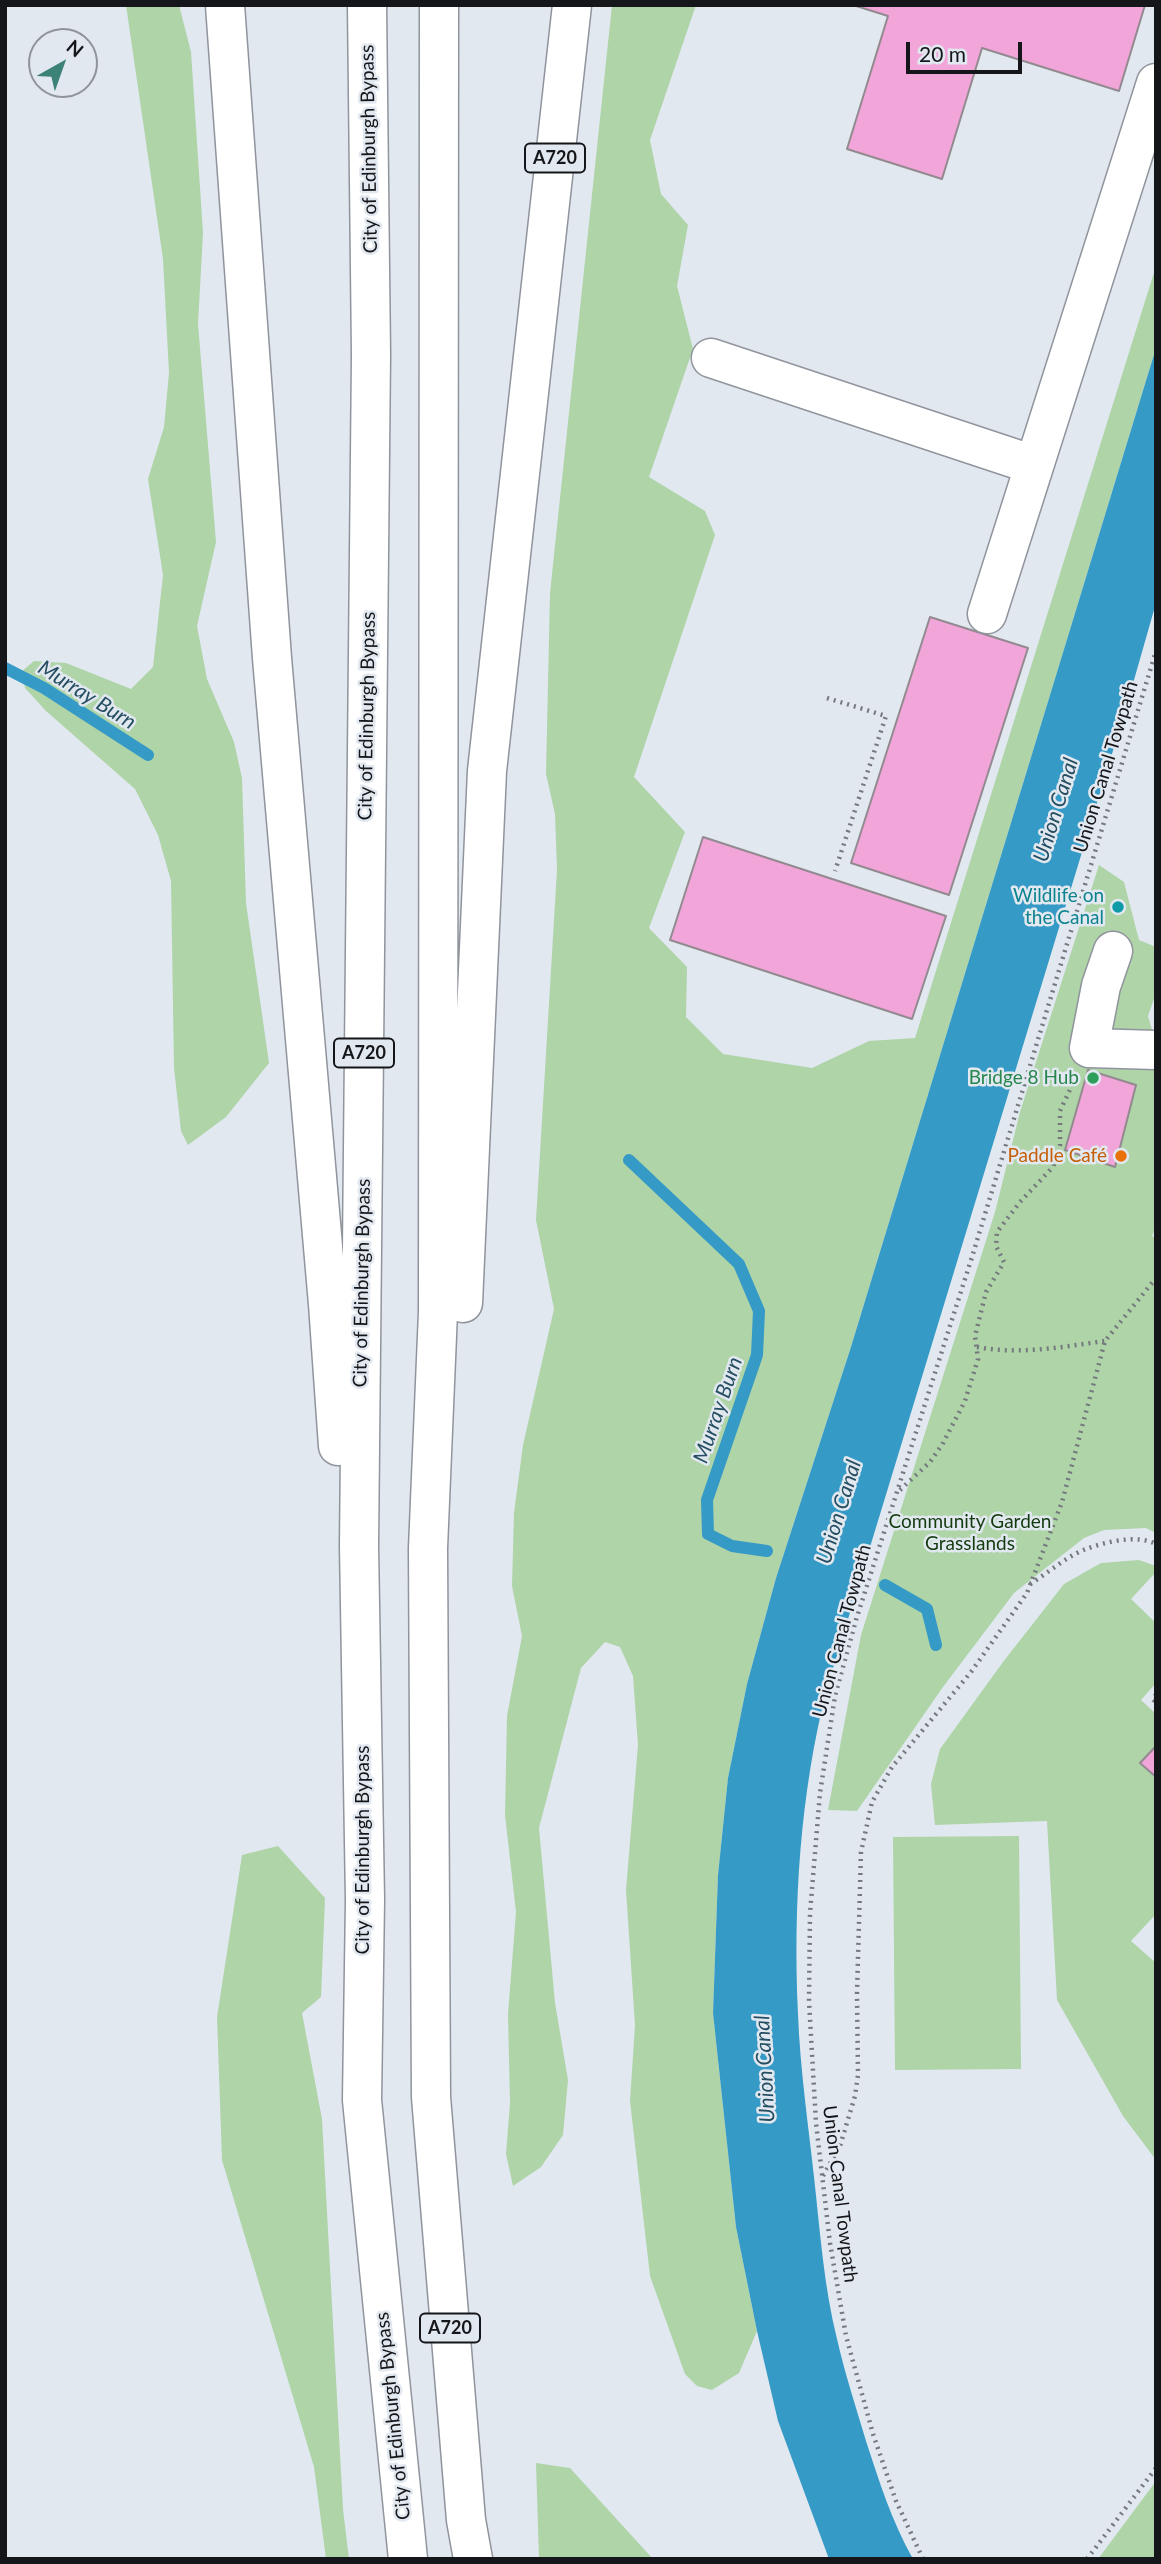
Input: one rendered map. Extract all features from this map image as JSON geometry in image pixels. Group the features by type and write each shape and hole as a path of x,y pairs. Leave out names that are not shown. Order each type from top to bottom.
{"main road":[{"name":"A720","path":"225,5 275,685 328,1304 340,1476 359,1546"},
{"name":"City of Edinburgh Bypass","path":"367,5 371,369 359,1546 365,1900 362,2100 408,2559"},
{"name":"A720","path":"439,5 438,1312 428,1548 431,2097 466,2520 472,2559"},
{"name":"A720","path":"430,1843 453,1548 487,771 572,5"},
{"path":"987,614 1156,83"},
{"path":"711,358 1034,465"},
{"path":"1113,951 1101,986 1089,1048 1156,1050"}],"path":[{"name":"Union Canal Towpath","path":"923,2559 885,2472 852,2361 841,2313 816,2123 809,2001 810,1913 816,1826 835,1696 856,1620 898,1492 1156,651"},
{"path":"827,698 886,716 835,871"},
{"path":"898,1492 916,1477 942,1446 965,1401 978,1359 975,1336 986,1292 1004,1262 996,1245 997,1232 1020,1202 1053,1167 1060,1145 1060,1111 1089,1048"},
{"path":"822,2177 840,2146 855,2096 858,2075 862,1852 872,1802 892,1767 971,1672 1027,1593 1062,1502 1105,1340 1156,1278"},
{"path":"977,1347 998,1351 1047,1349 1105,1340"},
{"path":"1030,1584 1085,1549 1122,1541 1148,1540 1156,1544"},
{"path":"1156,1695 1152,1699 1156,1702"},
{"path":"1087,2559 1156,2468"}],"green space":[{"path":"126,5 179,5 191,52 203,233 198,324 216,542 197,626 207,679 234,742 242,778 246,903 269,1063 226,1117 188,1145 181,1131 174,1068 171,881 158,835 135,789 46,711 25,688 22,671 34,661 66,663 131,689 153,667 163,575 148,479 164,427 169,373 163,259"},
{"path":"612,5 696,5 650,140 661,194 688,225 677,286 693,349 649,477 705,511 715,535 634,777 685,832 649,928 687,967 686,1017 723,1054 812,1068 869,1041 915,1038 1156,266 1156,348 850,1350 776,1578 747,1684 728,1778 718,1875 713,2013 736,2227 757,2331 739,2373 712,2390 697,2386 685,2374 650,2276 630,2101 635,2025 626,1890 638,1745 633,1676 620,1647 605,1642 581,1668 539,1828 555,2003 568,2080 563,2135 541,2167 513,2186 506,2154 510,2103 508,2014 516,1912 505,1815 507,1716 522,1636 512,1586 514,1513 523,1445 554,1309 536,1220 557,870 555,814 546,774 550,593"},
{"name":"Community Garden Grasslands","path":"1099,865 1124,882 1139,940 1156,947 1156,993 1148,1016 1156,1044 1156,1227 1152,1236 1156,1238 1156,1533 1146,1528 1104,1530 1084,1538 1014,1593 943,1687 857,1811 828,1810 861,1635 995,1212 1020,1112"},
{"path":"1139,1560 1156,1566 1156,1572 1131,1599 1156,1623 1156,1683 1141,1700 1156,1714 1156,1746 1141,1763 1156,1777 1156,1914 1131,1941 1156,1963 1156,2160 1123,2116 1057,2000 1047,1821 935,1825 931,1784 940,1749 1064,1584 1101,1563"},
{"path":"1019,1836 1021,2069 895,2070 893,1837"},
{"path":"278,1846 325,1898 321,1997 302,2013 322,2119 343,2509 349,2559 326,2559 314,2467 222,2160 217,2017 242,1855"},
{"path":"536,2463 570,2468 653,2559 539,2559"},
{"path":"1156,2481 1156,2559 1098,2559"}],"water":[{"name":"Union Canal","path":"1156,348 1156,603 827,1688 810,1768 800,1850 797,1973 802,2075 823,2259 833,2319 855,2403 887,2501 913,2559 829,2559 778,2421 736,2227 713,2013 718,1875 728,1778 747,1684 776,1578 850,1350"}],"building":[{"path":"853,5 1145,5 1119,91 982,48 942,179 847,149 888,16"},
{"path":"930,617 1028,648 949,895 851,863"},
{"path":"703,837 946,916 912,1019 670,940"},
{"path":"1088,1070 1136,1085 1115,1167 1065,1150"},
{"path":"1156,1746 1156,1777 1140,1763"}],"waterway":[{"name":"Murray Burn","path":"5,668 44,688 148,755"},
{"name":"Murray Burn","path":"629,1160 739,1264 759,1311 757,1355 707,1500 708,1534 732,1546 767,1551"},
{"name":"Murray Burn","path":"885,1585 927,1609 936,1645"}],"place":[{"name":"Wildlife on the Canal","path":"1118,907"},
{"name":"Bridge 8 Hub","path":"1093,1078"},
{"name":"Paddle Café","path":"1121,1156"}]}
